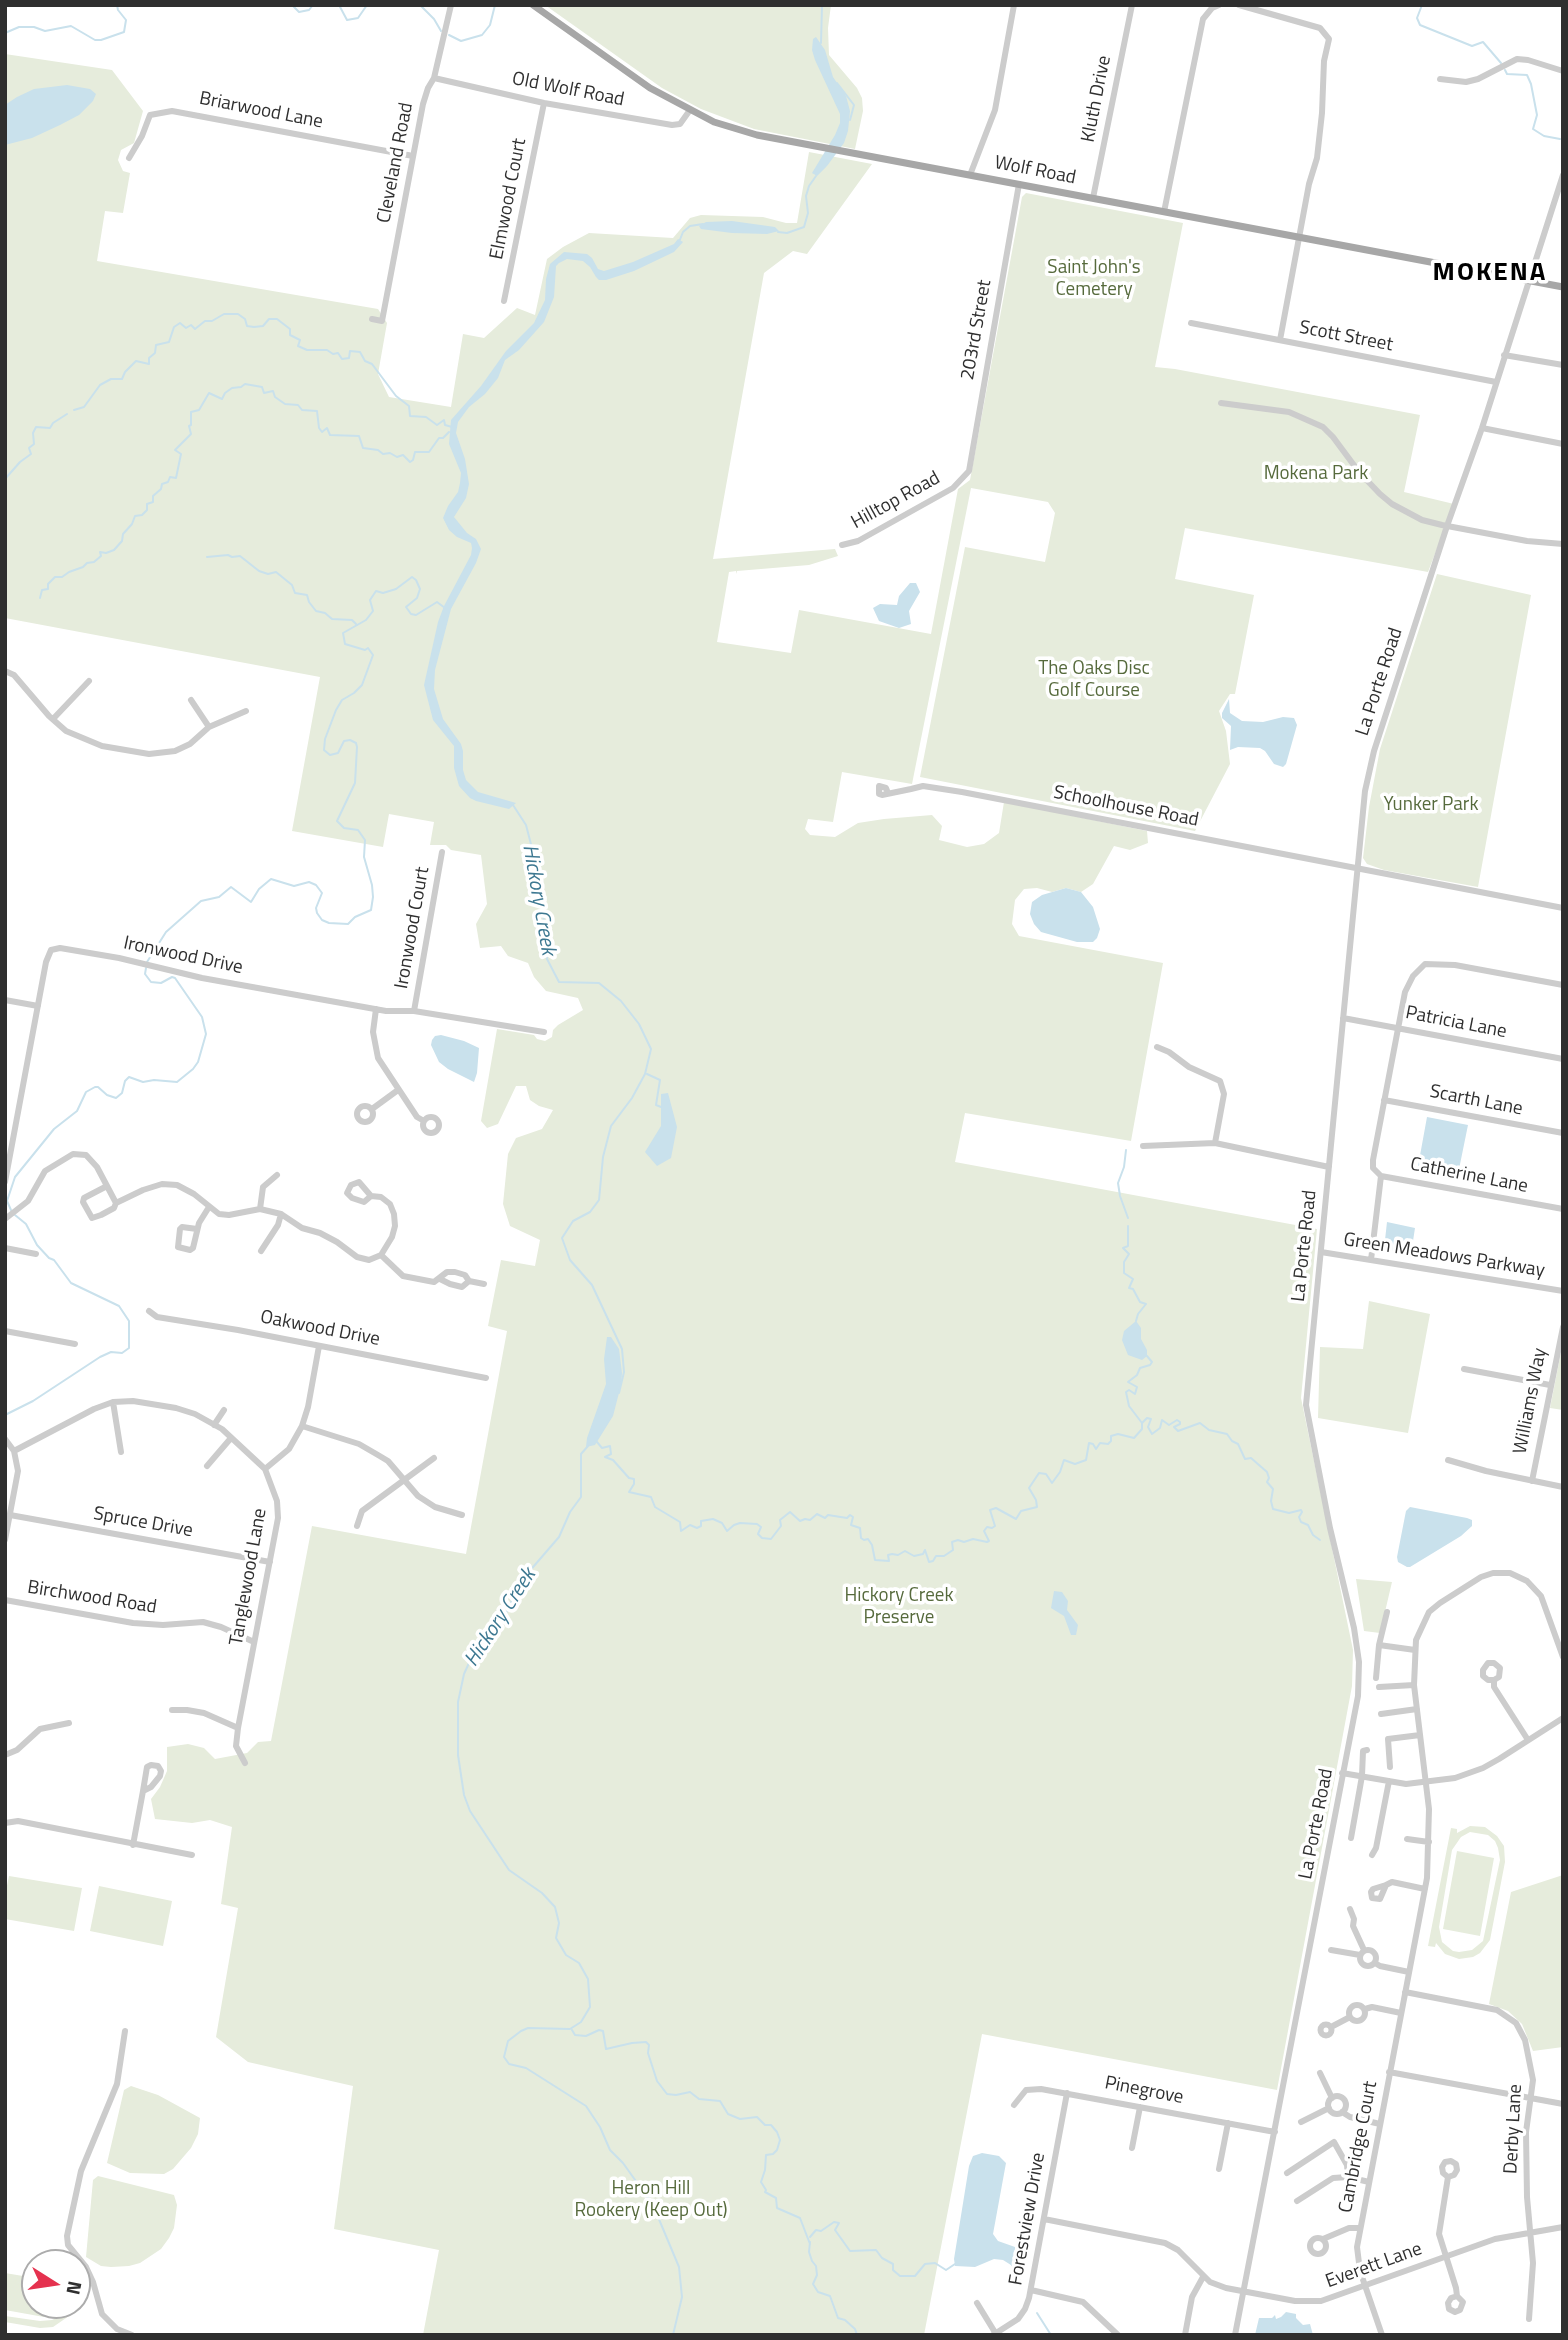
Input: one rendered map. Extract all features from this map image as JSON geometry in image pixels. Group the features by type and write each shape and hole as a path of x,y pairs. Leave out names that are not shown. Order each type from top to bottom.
{"main road":[{"name":"Wolf Road","path":"533,5 650,88 714,121 757,135 1563,286"}],"street":[{"name":"Cleveland Road","path":"372,319 382,321 423,104 428,88 435,78 451,5"},
{"path":"970,175 995,110 1014,5"},
{"name":"Kluth Drive","path":"1093,198 1132,5"},
{"path":"1239,5 1320,27 1329,39 1324,61 1317,158 1309,184 1280,340"},
{"path":"1164,212 1203,19 1216,6"},
{"path":"1440,79 1466,82 1478,79 1517,59 1563,71"},
{"name":"Old Wolf Road","path":"435,78 544,103 672,125 680,124 690,110"},
{"name":"Elmwood Court","path":"504,301 544,103"},
{"name":"Briarwood Lane","path":"129,158 142,136 149,114 172,111 413,156"},
{"name":"La Porte Road","path":"1236,2335 1358,1696 1359,1662 1306,1405 1366,791 1374,751 1529,280 1559,201 1563,175"},
{"name":"203rd Street","path":"963,480 969,471 1019,184"},
{"name":"Scott Street","path":"1191,323 1496,382"},
{"path":"1504,355 1563,365"},
{"path":"1221,403 1289,412 1315,423 1328,432 1359,472 1392,504 1422,520 1527,541 1563,544"},
{"path":"1482,428 1563,444"},
{"name":"Hilltop Road","path":"842,545 858,541 963,480"},
{"path":"5,671 14,675 66,731 102,746 149,754 175,751 190,744 209,727 246,712"},
{"path":"53,719 89,681"},
{"path":"191,700 209,727"},
{"name":"Schoolhouse Road","path":"888,793 923,786 1563,908"},
{"name":"Ironwood Court","path":"414,1011 442,852"},
{"name":"Ironwood Drive","path":"5,1182 46,962 51,950 60,947 202,978 376,1009 414,1011 544,1032"},
{"path":"1384,1100 1405,992 1413,976 1425,964 1450,964 1562,982"},
{"path":"5,1000 38,1006"},
{"path":"376,1009 373,1032 378,1058 398,1090 417,1116 424,1121"},
{"name":"Patricia Lane","path":"1343,1018 1563,1059"},
{"path":"1157,1047 1169,1052 1189,1067 1220,1080 1224,1094 1215,1143"},
{"path":"372,1109 398,1090"},
{"name":"Scarth Lane","path":"1384,1100 1563,1133"},
{"name":"Catherine Lane","path":"1384,1100 1373,1160 1374,1168 1381,1176 1563,1209"},
{"path":"1143,1146 1215,1143 1329,1167"},
{"path":"5,1219 28,1201 45,1171 73,1154 86,1155 96,1167 116,1203"},
{"path":"260,1209 263,1187 277,1175"},
{"path":"1371,1260 1381,1176"},
{"path":"107,1186 84,1198 83,1202 90,1216 95,1218 114,1208 116,1203 143,1190 162,1184 177,1185 219,1213 229,1215 260,1209 281,1214 302,1228 320,1233 357,1256 369,1260 381,1255 395,1226 390,1204 381,1197 371,1195"},
{"path":"197,1229 209,1207"},
{"path":"261,1251 278,1225 281,1214"},
{"path":"5,1248 36,1254"},
{"name":"Green Meadows Parkway","path":"1321,1252 1563,1291"},
{"path":"381,1255 403,1276 434,1282 447,1272 455,1272 484,1284"},
{"path":"440,1279 461,1287 469,1280"},
{"name":"Oakwood Drive","path":"149,1311 157,1317 486,1378"},
{"name":"Williams Way","path":"1532,1481 1563,1327"},
{"path":"5,1331 75,1344"},
{"path":"265,1469 289,1449 302,1426 319,1346"},
{"path":"1464,1369 1550,1385"},
{"name":"Tanglewood Lane","path":"14,1451 94,1409 113,1402 138,1401 176,1408 214,1424 265,1469 277,1501 278,1518 238,1728 236,1746 245,1763"},
{"path":"113,1402 121,1452"},
{"path":"214,1424 224,1409"},
{"path":"302,1426 359,1444 388,1461 418,1496 435,1507 462,1515"},
{"path":"207,1466 231,1438"},
{"path":"5,1439 14,1451 18,1471 5,1540"},
{"path":"357,1526 362,1511 434,1458"},
{"path":"1448,1460 1563,1487"},
{"name":"Spruce Drive","path":"10,1515 270,1562"},
{"name":"Cambridge Court","path":"1382,2335 1357,2255 1424,1889 1429,1842 1426,1782 1414,1685 1415,1650 1429,1612 1481,1577 1506,1573 1527,1581 1541,1595 1563,1657"},
{"name":"Birchwood Road","path":"5,1600 133,1623 163,1625 203,1622 254,1642"},
{"path":"1377,1678 1379,1645 1387,1612"},
{"path":"1379,1645 1415,1650"},
{"path":"1494,1680 1494,1687 1528,1740"},
{"path":"1379,1687 1414,1685"},
{"path":"1381,1714 1417,1709"},
{"path":"172,1710 204,1713 238,1728"},
{"path":"1342,1773 1406,1784 1455,1778 1483,1768 1563,1718"},
{"path":"5,1755 17,1750 40,1729 69,1723"},
{"path":"1390,1767 1388,1739 1420,1735"},
{"path":"1351,1839 1363,1776 1363,1751 1367,1750"},
{"path":"1372,1855 1376,1848 1389,1781"},
{"path":"133,1845 144,1791"},
{"path":"5,1823 32,1823 192,1855"},
{"path":"1407,1839 1429,1842"},
{"path":"1386,1885 1392,1882 1424,1889"},
{"path":"1350,1909 1363,1964 1369,1966 1375,1963"},
{"path":"1331,1950 1362,1953 1370,1950 1375,1954 1375,1963"},
{"path":"1375,1963 1409,1972"},
{"name":"Derby Lane","path":"1405,1992 1494,2009 1513,2020 1523,2034 1531,2059 1533,2080 1525,2146 1533,2271 1529,2319"},
{"path":"1353,2005 1360,2005 1365,2009 1361,2020 1354,2021 1350,2017 1349,2010 1353,2005"},
{"path":"1365,2009 1372,2007 1401,2013"},
{"path":"1331,2027 1350,2017"},
{"path":"125,2031 117,2084 81,2171 67,2236 68,2245 86,2267 93,2282 102,2314 117,2329 132,2335"},
{"path":"1390,2072 1563,2104"},
{"path":"1320,2073 1332,2098"},
{"name":"Pinegrove","path":"1014,2105 1026,2090 1032,2089 1067,2093 1275,2132"},
{"name":"Forestview Drive","path":"995,2334 1021,2315 1031,2290 1067,2093"},
{"path":"1342,2112 1346,2107 1345,2100 1339,2096 1332,2098 1328,2103 1329,2108 1335,2113 1342,2112 1350,2117 1380,2124"},
{"path":"1132,2148 1140,2107"},
{"path":"1301,2122 1329,2108"},
{"path":"1219,2169 1228,2123"},
{"path":"1287,2173 1334,2142 1347,2165 1348,2177"},
{"path":"1448,2176 1439,2234 1457,2296"},
{"path":"1297,2201 1333,2178 1348,2177 1369,2182"},
{"name":"Everett Lane","path":"1044,2219 1165,2243 1178,2250 1203,2277 1217,2285 1295,2301 1321,2301 1495,2239 1563,2227"},
{"path":"1323,2239 1349,2228 1360,2228"},
{"path":"1185,2335 1192,2297 1203,2277"},
{"path":"1031,2290 1072,2297 1083,2302 1118,2335"},
{"path":"977,2303 995,2334"}],"green space":[{"path":"545,5 831,5 829,55 857,88 862,98 863,111 855,149 754,129 701,109 662,88"},
{"name":"Hickory Creek Preserve","path":"5,54 112,70 143,111 134,143 121,150 118,160 123,171 130,173 123,213 105,211 97,261 378,309 387,323 378,374 389,397 451,407 463,334 484,338 517,308 535,315 547,259 563,247 589,233 673,238 690,218 701,215 763,217 797,223 809,152 872,164 807,254 793,251 764,273 713,559 835,549 838,556 809,565 737,571 736,574 736,571 729,572 717,642 791,653 799,610 931,634 958,489 970,480 1022,197 1026,193 1183,223 1155,367 1420,415 1404,492 1454,504 1428,572 1185,528 1175,579 1254,595 1235,694 1230,694 1219,711 1226,731 1230,764 1195,831 920,777 965,547 1045,562 1055,513 1048,502 971,488 912,784 842,772 833,822 808,819 805,829 810,835 835,837 858,823 932,815 942,826 939,840 967,847 984,844 999,833 1004,802 1147,831 1148,843 1130,850 1114,846 1093,884 1081,892 1066,888 1052,892 1037,888 1024,889 1015,900 1012,924 1019,936 1163,963 1131,1141 965,1113 955,1162 1317,1229 1301,1398 1353,1650 1352,1686 1277,2090 982,2034 924,2335 423,2335 439,2250 334,2229 353,2086 248,2062 216,2037 238,1908 221,1904 232,1827 210,1820 192,1823 155,1819 151,1799 167,1771 167,1747 188,1744 204,1748 215,1759 247,1753 258,1742 271,1741 312,1526 466,1554 507,1331 488,1326 501,1260 535,1266 540,1240 510,1226 503,1204 508,1154 516,1138 542,1129 553,1110 530,1100 526,1086 516,1086 498,1124 487,1128 481,1121 497,1029 534,1035 545,1041 552,1037 553,1030 558,1025 583,1010 578,998 546,991 534,977 528,963 508,956 501,946 480,948 476,924 487,904 481,855 451,850 446,845 430,845 434,822 389,814 383,847 292,831 320,677 5,618"},
{"name":"Yunker Park","path":"1437,574 1531,595 1478,887 1384,870 1367,864 1363,858 1380,749"},
{"path":"1369,1301 1430,1314 1408,1433 1318,1418 1320,1347 1363,1349"},
{"path":"1563,1342 1563,1410 1550,1408"},
{"path":"1356,1579 1392,1582 1380,1633 1364,1631"},
{"path":"1470,1826 1485,1827 1497,1836 1504,1846 1505,1862 1490,1940 1480,1953 1459,1959 1445,1954 1436,1943 1435,1947 1428,1946 1451,1828 1457,1829 1457,1833","holes":["1470,1832 1488,1835 1495,1841 1500,1860 1483,1941 1472,1950 1453,1951 1442,1942 1439,1927 1452,1850 1461,1837"]},
{"path":"1457,1851 1494,1858 1480,1936 1443,1929"},
{"path":"1563,1875 1563,2047 1533,2051 1522,2024 1508,2011 1489,2004 1511,1892"},
{"path":"9,1876 82,1888 74,1931 5,1919 5,1895"},
{"path":"99,1886 172,1901 163,1946 90,1931"},
{"path":"131,2086 158,2095 200,2118 198,2134 191,2148 173,2169 164,2174 130,2173 107,2163 124,2090"},
{"path":"98,2176 174,2195 177,2205 174,2228 161,2249 140,2263 129,2266 101,2266 91,2260 91,2249 87,2249 93,2180"},
{"path":"5,2273 21,2276 21,2313 5,2310"},
{"path":"5,2316 40,2321 65,2319 53,2327 40,2328 5,2322"}],"water":[{"path":"816,37 825,50 833,77 846,96 850,111 844,143 817,176 812,173 835,135 840,114 815,60 812,50 813,39"},
{"path":"67,85 90,89 96,94 93,101 79,115 60,125 32,138 5,145 5,105 34,89"},
{"path":"732,221 775,227 779,231 767,234 732,233 701,229 699,226 706,222"},
{"path":"678,239 683,242 674,252 634,271 606,280 599,280 583,261 567,259 559,263 556,266 554,297 544,322 519,350 505,360 498,378 458,422 456,433 465,459 469,484 466,498 454,517 467,533 476,539 481,549 451,609 435,670 434,689 443,719 461,744 466,780 478,792 516,803 509,809 476,801 459,786 454,768 454,746 433,720 424,685 438,622 472,548 471,543 449,530 443,518 458,492 461,473 449,444 451,420 481,386 506,351 534,323 545,300 550,264 564,252 587,254 598,269 604,271 633,262 674,244"},
{"path":"910,583 916,583 920,592 909,611 911,624 899,628 879,621 873,608 880,604 897,605 899,596"},
{"path":"1229,699 1230,713 1242,721 1263,722 1283,717 1294,718 1297,725 1283,767 1274,764 1260,748 1238,747 1230,750 1231,726 1222,718"},
{"path":"1066,888 1081,892 1093,907 1100,929 1093,942 1077,942 1041,932 1034,924 1030,914 1032,902 1042,895"},
{"path":"441,1035 479,1048 474,1082 439,1062 431,1045 435,1036"},
{"path":"668,1093 677,1127 671,1158 657,1166 645,1152 661,1126 661,1094"},
{"path":"1427,1117 1468,1125 1457,1179 1417,1172"},
{"path":"1387,1222 1415,1228 1411,1254 1384,1249"},
{"path":"1136,1321 1141,1328 1141,1339 1147,1350 1147,1356 1142,1360 1128,1355 1122,1340 1124,1331"},
{"path":"607,1337 611,1337 619,1349 621,1385 613,1416 595,1445 586,1447 606,1384 604,1359"},
{"path":"1410,1507 1467,1518 1472,1520 1472,1526 1461,1536 1407,1567 1398,1562 1397,1557 1406,1511"},
{"path":"1054,1591 1062,1592 1068,1601 1067,1610 1078,1625 1076,1635 1071,1635 1064,1616 1051,1608"},
{"path":"982,2153 999,2156 1006,2163 993,2234 998,2241 1015,2247 1015,2256 1011,2265 994,2259 975,2267 955,2266 969,2166 973,2156"},
{"path":"1286,2312 1296,2314 1296,2318 1303,2325 1310,2324 1313,2335 1255,2335 1259,2318 1272,2318 1275,2315 1276,2319"}],"waterway":[{"path":"5,33 19,27 34,27 45,31 71,26 95,40 101,40 124,32 126,20 117,5"},
{"path":"292,5 299,12 309,10 313,5"},
{"path":"339,5 347,20 358,18 367,5"},
{"path":"420,5 441,31"},
{"path":"449,35 461,41 482,35 490,25 495,5"},
{"name":"Hickory Creek","path":"821,43 822,5"},
{"path":"1422,5 1417,18 1420,25 1472,46 1483,42 1501,63"},
{"path":"1505,70 1507,74 1527,75 1537,115 1533,129 1544,136 1560,139"},
{"name":"Hickory Creek","path":"837,83 854,105 850,120"},
{"name":"Hickory Creek","path":"778,232 787,233 804,227 808,213 806,196 816,176"},
{"name":"Hickory Creek","path":"679,242 683,232 690,226 703,224"},
{"path":"74,410 84,407 100,385 111,379 122,379 136,361 149,364 156,345 169,342 174,327 180,323 186,328 191,325 195,329 205,321 212,321 224,314 238,314 245,319 247,326 254,327 263,326 269,319 277,319 290,329 290,335 300,340 298,346 307,350 327,350 333,354 338,353 342,359 349,358 350,351 360,352 396,396 409,406 410,416 426,417 437,425 444,420 445,425 452,427"},
{"path":"40,598 42,590 48,589 48,584 55,577 62,577 94,562 101,556 100,552 114,550 135,516 142,515 147,510 147,504 153,502 153,496 161,489 162,484 168,482 170,477 176,478 181,454 175,450 191,434 191,412 199,410 209,393 222,399 232,388 245,384 262,387 264,393 273,391 275,397 285,404 298,405 302,410 317,411 322,432 327,428 330,435 359,436 363,448 397,457 403,455 410,462 415,452 429,452 439,438 449,432"},
{"path":"5,479 31,454 29,448 34,444 33,433 36,427 50,428 67,414"},
{"path":"207,557 240,556 259,571 268,574 276,572 292,585 295,593 307,595 316,611 325,613 332,619 352,620 356,624"},
{"path":"147,962 166,932 201,901 219,897 231,887 251,902 259,889 271,879 294,886 309,882 316,885 322,893 316,908 317,913 322,920 329,923 348,924 355,917 371,910 372,885 364,857 365,840 358,830 344,828 337,821 355,783 356,743 344,741 338,753 330,755 324,750 325,739 336,710 342,700 362,685 373,655 368,648 365,650 345,644 343,633 366,620 373,611 370,600 376,591 383,593 396,589 412,577 420,589 417,598 406,607 411,614 416,615 437,602 445,608"},
{"name":"Hickory Creek","path":"513,805 526,825 533,852 533,887 543,912 547,959 559,982 599,983 621,1001 639,1024 651,1049 645,1074 632,1098 611,1126 603,1157 599,1200 590,1212 573,1221 562,1238 570,1260 592,1285 622,1349 624,1372 619,1393"},
{"path":"11,1210 7,1201 15,1177 54,1129 77,1111 86,1092 98,1087 107,1095 116,1098 122,1093 129,1077 143,1082 177,1082 198,1062 206,1034 202,1017 175,978 161,983 151,982 145,974 146,968"},
{"path":"647,1074 660,1080 656,1105 661,1107"},
{"path":"1126,1150 1118,1183 1128,1218"},
{"path":"5,1415 33,1401 100,1357 111,1352 122,1353 129,1348 129,1321 119,1306 71,1283 54,1260 37,1245 26,1224 15,1215"},
{"path":"1128,1226 1128,1246 1123,1248 1129,1254 1124,1262 1124,1273 1133,1279 1129,1288 1133,1289 1140,1302 1146,1304 1136,1321"},
{"path":"597,1442 602,1448 610,1446 611,1454 605,1457 613,1460 629,1478 634,1479 629,1492 651,1497 655,1507 680,1522 681,1531 690,1525 697,1528 701,1526 701,1521 713,1519 722,1523 727,1531 740,1523 757,1524 761,1527 758,1534 762,1538 771,1539 781,1526 780,1520 790,1512 800,1521 810,1520 817,1514 825,1518 828,1515 847,1518 850,1515 853,1517 851,1525 860,1528 861,1538 868,1539 872,1545 875,1560 889,1561 888,1555 898,1555 905,1551 914,1556 923,1554 925,1550 929,1562 936,1556 944,1556 953,1550 952,1542 973,1539 989,1541 984,1531 987,1527 995,1526 990,1510 996,1508 1016,1519 1021,1511 1037,1507 1029,1488 1039,1473 1046,1474 1052,1483 1064,1460 1075,1464 1086,1460 1089,1443 1096,1449 1100,1443 1108,1444 1111,1436 1118,1434 1134,1438 1142,1429 1142,1423 1129,1406 1126,1392 1129,1390 1135,1394 1137,1387 1128,1382 1137,1375 1140,1368 1150,1365 1152,1362 1147,1356"},
{"path":"1142,1423 1147,1418 1151,1419 1148,1427 1152,1434 1160,1428 1162,1420 1169,1425 1177,1420 1180,1422 1174,1427 1178,1431 1200,1423 1209,1430 1227,1434 1238,1444 1245,1459 1251,1458 1267,1472 1267,1482 1273,1489 1273,1509 1289,1513 1301,1510 1301,1522 1308,1525 1313,1535 1320,1540"},
{"name":"Hickory Creek","path":"588,1446 581,1454 581,1497 570,1512 559,1537 521,1581 499,1628 469,1663 464,1674 458,1702 458,1755 464,1795 470,1811 509,1870 542,1893 555,1907 559,1923 556,1938 566,1955 579,1963 588,1979 590,2007 581,2022 570,2029 528,2028 521,2031 508,2041 504,2057 509,2064 526,2068 586,2106 600,2127 610,2150 623,2163 653,2205 679,2267 682,2297 673,2335"},
{"path":"572,2030 575,2035 586,2036 603,2031 606,2049 646,2042 657,2081 667,2094 690,2092 699,2099 720,2101 728,2114 740,2119 757,2117 765,2125 771,2125 780,2140 777,2150 766,2155 761,2182 765,2192 776,2198 777,2208 800,2218 810,2244"},
{"path":"810,2237 816,2230 821,2231 834,2222 839,2223 835,2230 850,2251 876,2250 882,2258 893,2264 893,2270 900,2276 915,2276 925,2264 935,2263 946,2270 955,2264"},
{"path":"810,2242 809,2252 817,2275 813,2284 818,2292 830,2296 838,2318 845,2320 855,2329 857,2335"},
{"path":"1011,2263 1020,2281"},
{"path":"1037,2313 1051,2335"}],"district":[{"name":"MOKENA","path":"1490,274"}],"park label":[{"name":"Saint John's Cemetery","path":"1094,279"},
{"name":"Mokena Park","path":"1316,474"},
{"name":"The Oaks Disc Golf Course","path":"1094,680"},
{"name":"Heron Hill Rookery (Keep Out)","path":"651,2200"}]}
